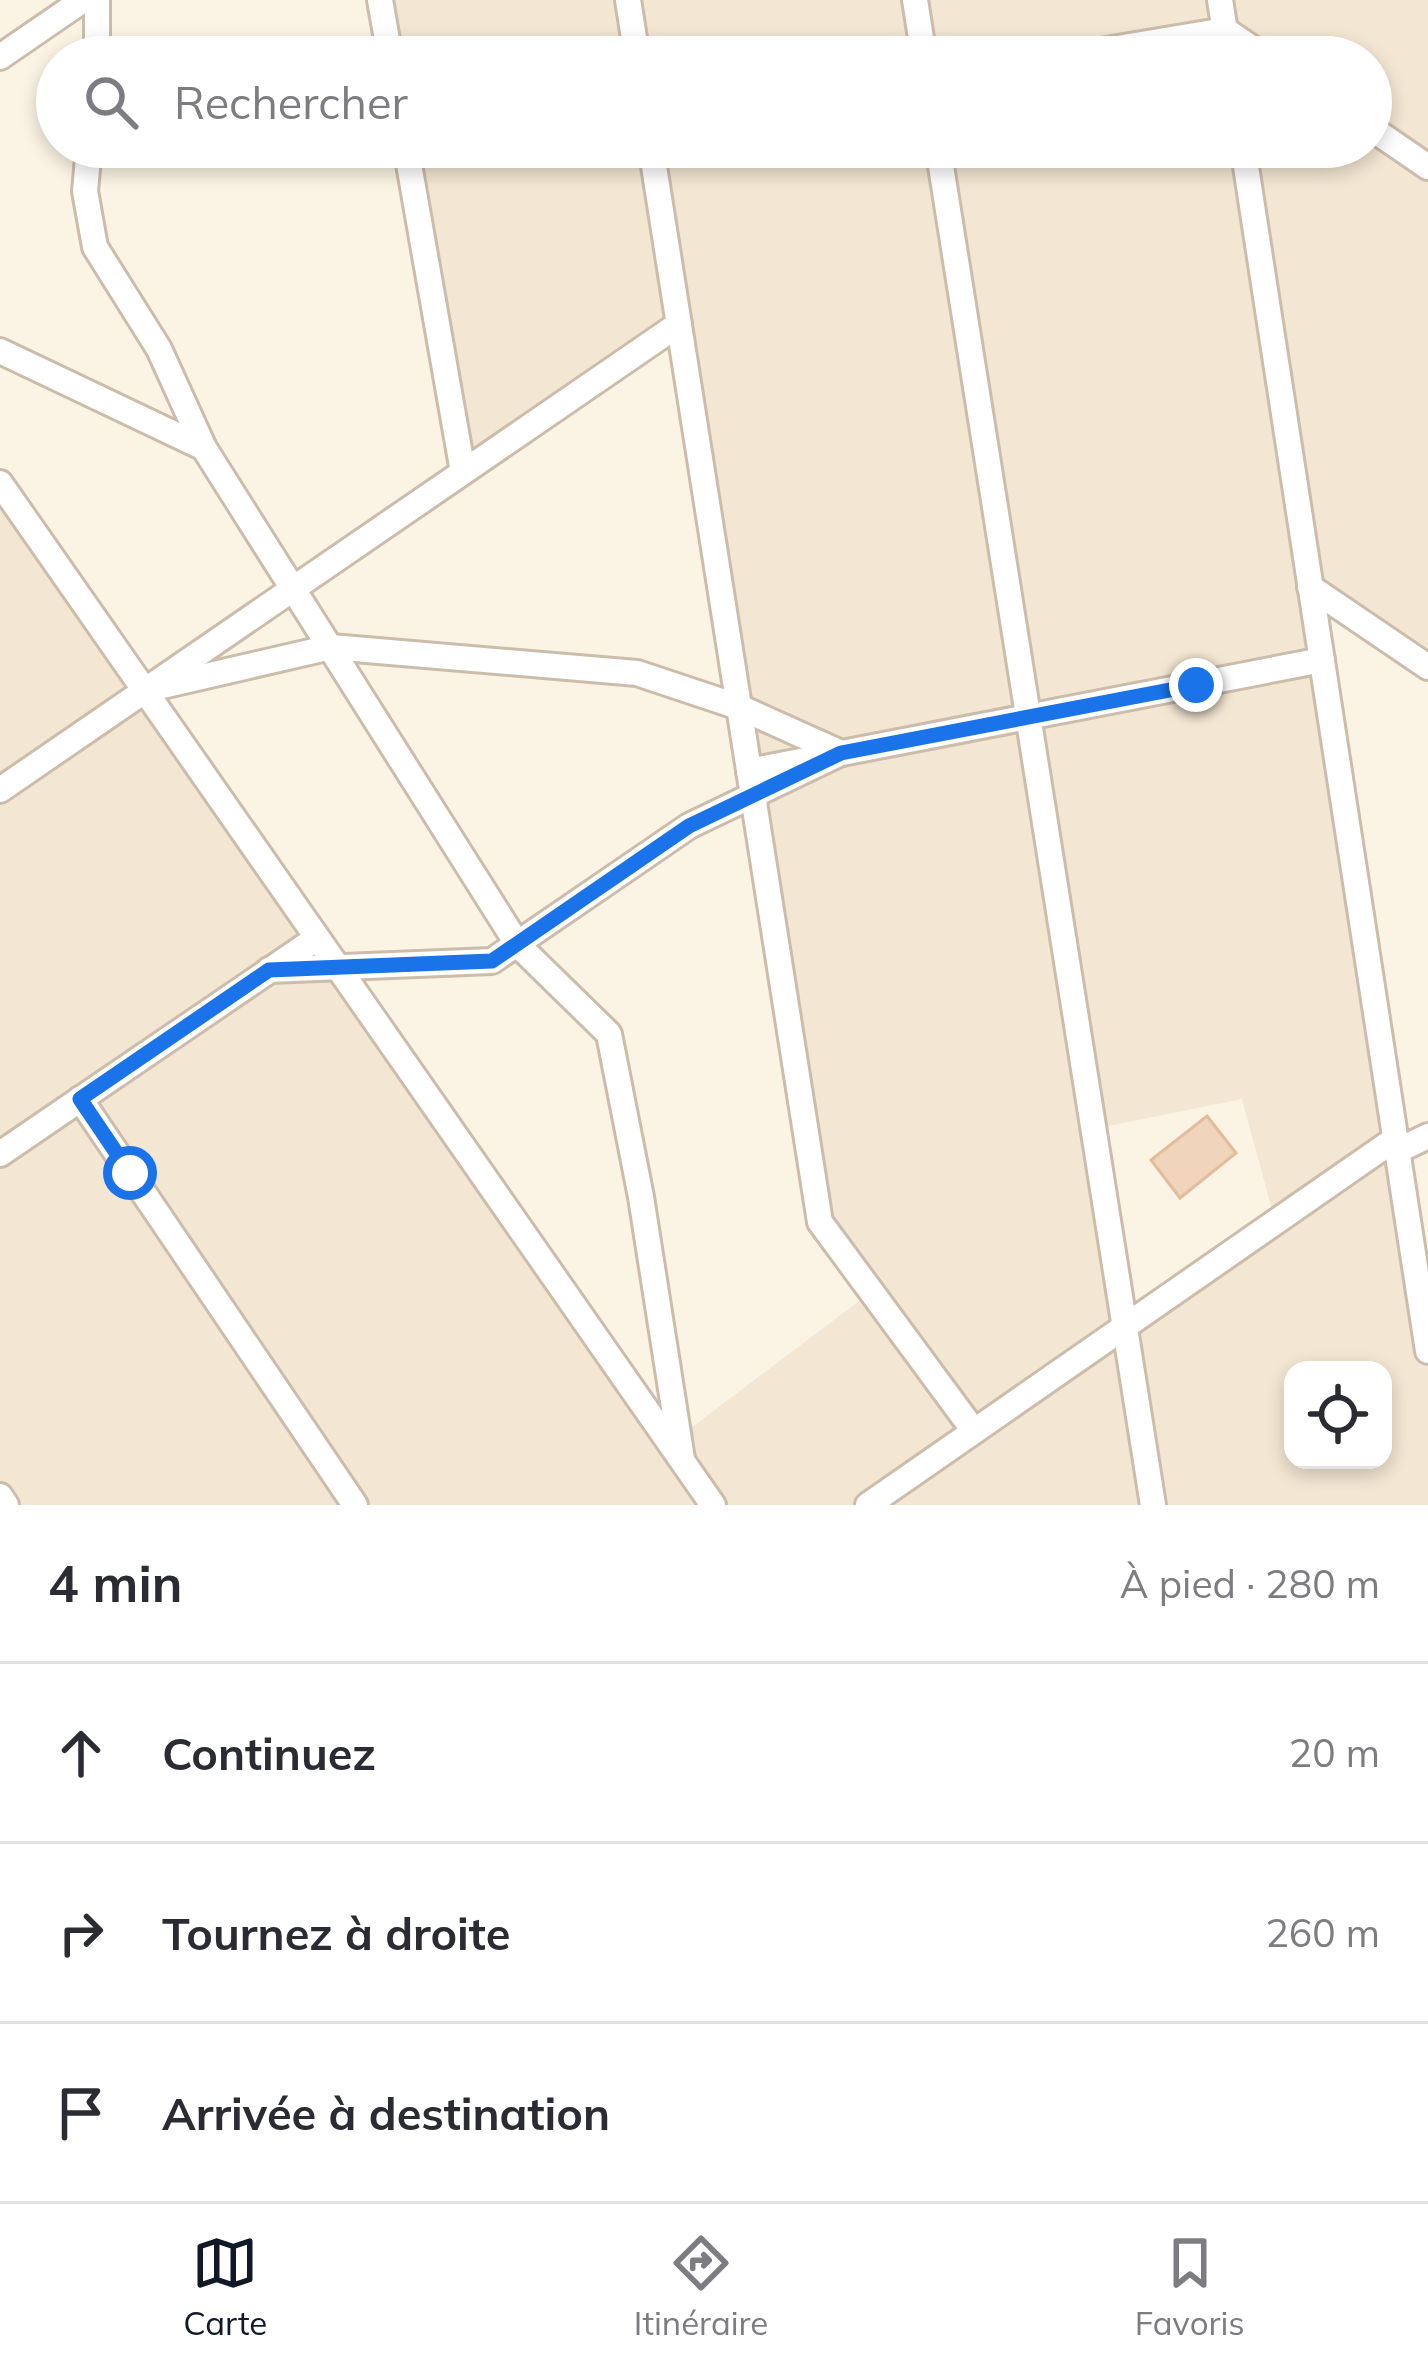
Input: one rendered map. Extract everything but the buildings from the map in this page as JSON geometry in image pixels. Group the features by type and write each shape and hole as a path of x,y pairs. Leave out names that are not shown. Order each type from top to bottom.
{"street":[{"path":"0,57 83,0"},
{"path":"97,0 97,36"},
{"path":"380,0 386,36"},
{"path":"628,0 634,36"},
{"path":"915,0 921,36"},
{"path":"1220,0 1226,36"},
{"path":"1189,36 1225,30 1234,36"},
{"path":"1392,142 1428,167"},
{"path":"87,168 85,190 95,248 159,349 204,448 518,945 609,1034 641,1197 682,1460"},
{"path":"410,168 463,472"},
{"path":"654,168 820,1222 974,1431"},
{"path":"941,168 1153,1505"},
{"path":"1246,168 1428,1351"},
{"path":"0,790 679,323"},
{"path":"0,352 204,448"},
{"path":"0,483 713,1505"},
{"path":"1310,587 1428,667"},
{"path":"145,691 331,647 637,673 739,707 841,753"},
{"path":"749,771 1322,660"},
{"path":"269,970 492,961 689,826 841,753"},
{"path":"0,1154 317,938"},
{"path":"80,1099 355,1505"},
{"path":"868,1505 1396,1145 1428,1136"},
{"path":"0,1496 6,1505"}],"shaded area":[{"path":"380,0 1428,0 1428,667 1312,588 1428,1351 1428,1505 0,1505 0,483 671,1443 871,1292 820,1222 679,325 463,472 410,168 1392,168 1392,36 386,36","holes":["1242,1099 1275,1221 1124,1326 1093,1129"]}],"route":[{"path":"130,1173 80,1099 269,970 492,961 543,931 689,826 841,753 1196,685"}]}
